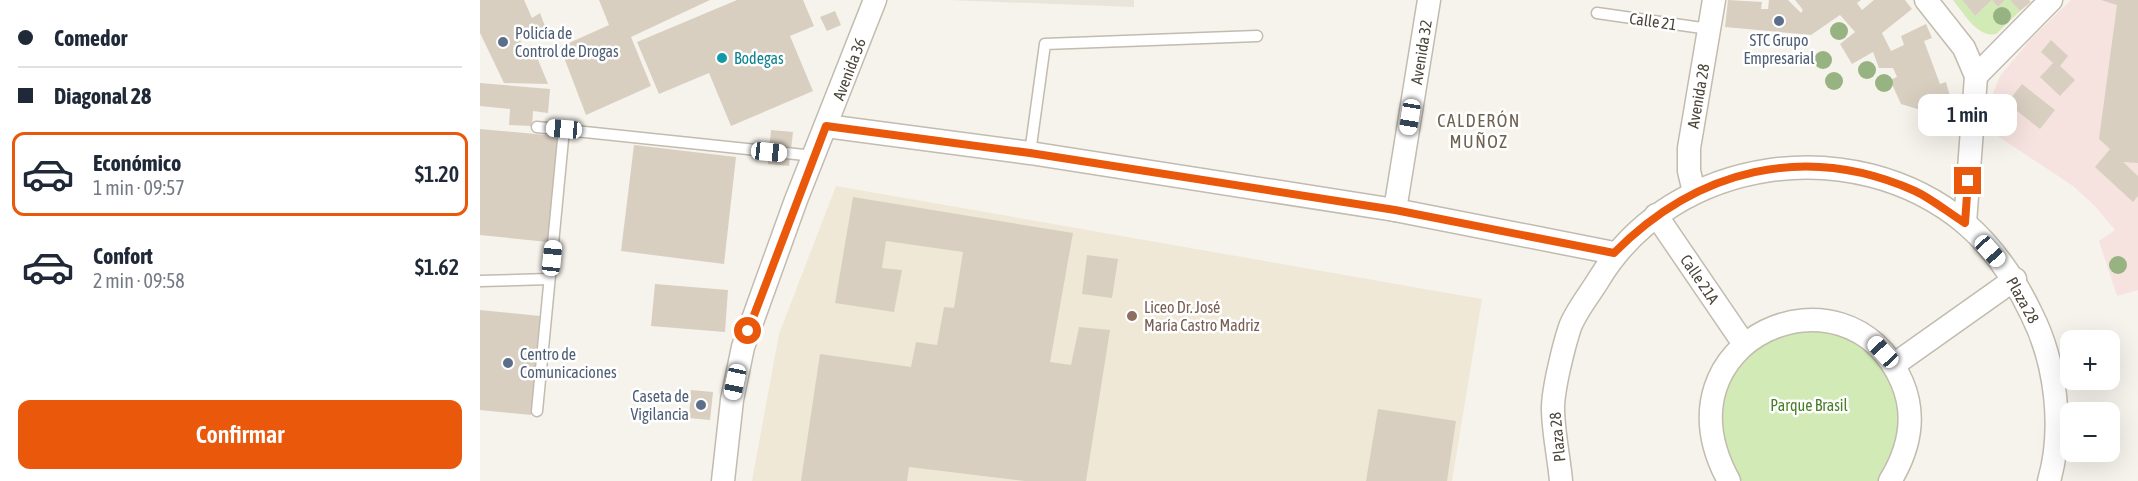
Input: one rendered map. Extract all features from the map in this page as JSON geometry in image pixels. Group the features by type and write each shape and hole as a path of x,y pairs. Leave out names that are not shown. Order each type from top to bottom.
{"street":[{"name":"Avenida 36","path":"723,481 732,400 742,347 758,300 875,0"},
{"name":"Avenida 32","path":"1395,210 1429,0"},
{"name":"Avenida 28","path":"1694,192 1689,171 1689,148 1714,0"},
{"path":"1926,0 1964,48 1976,76 1965,223"},
{"path":"1976,76 2051,0"},
{"path":"826,126 1030,153 1395,210 1614,253"},
{"name":"Plaza 28","path":"1562,481 1553,407 1571,325 1614,253 1656,215 1694,192 1748,172 1805,166 1862,172 1916,192 1965,223 2015,279 2045,341 2057,409 2049,481"},
{"name":"Calle 21A","path":"1656,215 1744,344"},
{"path":"1895,364 2015,279"},
{"path":"1729,481 1715,454 1710,425 1713,395 1725,367 1744,344 1773,326 1807,319 1840,324 1871,339 1895,364 1908,395 1911,428 1903,460 1890,481"}],"lane":[{"name":"Calle 21","path":"1598,13 1709,29"},
{"path":"1030,153 1045,44 1257,36"},
{"path":"537,127 814,156"},
{"path":"537,411 564,129"},
{"path":"480,281 549,279"}],"shaded area":[{"path":"947,0 1134,0 1134,7"},
{"path":"2071,0 2138,0 2138,290 2117,296 2099,241 2115,230 2093,204 2073,186 1984,127 1989,103 2000,76 2031,39"},
{"name":"Liceo Dr. José María Castro Madriz","path":"836,186 1482,299 1452,481 752,481 779,334"}],"green space":[{"path":"1953,0 1962,0 1975,16 1992,0 1998,7 2005,0 2010,0 2020,11 1996,34 1989,34 1977,28"},
{"name":"Parque Brasil","path":"1791,331 1842,335 1862,346 1878,360 1889,378 1897,399 1899,420 1897,441 1890,462 1878,481 1742,481 1732,466 1721,434 1723,401 1728,385 1751,350"}],"building":[{"name":"Policía de Control de Drogas","path":"480,0 524,0 532,18 540,13 548,34 539,39 536,31 519,38 524,48 532,45 548,84 504,83 480,33"},
{"path":"599,0 710,0 631,37 651,86 586,115 560,47 609,25"},
{"name":"Bodegas","path":"737,0 803,0 814,26 790,36 813,91 731,126 709,73 659,94 637,42"},
{"path":"1728,0 1762,2 1761,9 1768,9 1769,0 1788,0 1801,13 1803,10 1795,0 1861,0 1857,3 1862,10 1874,0 1905,0 1912,9 1882,33 1891,51 1904,45 1901,36 1926,24 1932,38 1924,41 1940,84 1946,82 1957,121 1901,104 1890,80 1897,77 1893,68 1879,68 1873,52 1852,64 1840,44 1855,32 1840,15 1811,35 1725,27"},
{"path":"1962,0 1992,0 1975,16"},
{"path":"1992,0 2005,0 1998,7"},
{"path":"2010,0 2029,0 2031,2 2020,11"},
{"path":"2101,0 2138,0 2138,163 2123,162 2138,176 2138,196 2133,202 2095,167 2110,149 2099,139 2117,5"},
{"path":"835,11 841,25 827,31 820,17"},
{"path":"2051,40 2068,56 2060,66 2075,80 2060,96 2040,77 2053,63 2041,52"},
{"path":"480,83 550,89 548,113 533,111 532,126 509,125 510,109 480,106"},
{"path":"2022,84 2055,110 2040,129 2007,103"},
{"path":"480,129 558,136 548,242 480,235"},
{"path":"771,130 793,132 789,166 768,164"},
{"path":"634,145 736,157 724,264 621,251"},
{"path":"853,197 1073,233 1050,362 1071,365 1079,327 1110,330 1086,481 1025,481 909,467 907,481 801,481 820,354 911,367 916,342 937,345 944,307 954,308 963,252 886,241 882,268 902,270 894,312 835,303"},
{"path":"1087,255 1118,259 1112,298 1082,294"},
{"path":"655,284 728,290 725,332 651,326"},
{"name":"Centro de Comunicaciones","path":"480,310 540,316 531,415 480,410"},
{"name":"Caseta de Vigilancia","path":"691,390 713,392 710,420 689,418"},
{"path":"1378,409 1456,421 1447,481 1366,481"}],"place":[{"name":"STC Grupo Empresarial","path":"1779,21"},
{"name":"Policía de Control de Drogas","path":"503,42"},
{"name":"Bodegas","path":"722,58"},
{"name":"Liceo Dr. José María Castro Madriz","path":"1132,316"},
{"name":"Centro de Comunicaciones","path":"508,363"},
{"name":"Caseta de Vigilancia","path":"701,405"}],"district":[{"name":"CALDERÓN MUÑOZ","path":"1479,130"}],"route":[{"path":"748,331 788,220 826,126 1030,153 1395,210 1614,253 1656,215 1694,192 1748,172 1805,166 1862,172 1916,192 1965,223 1968,181"}]}
